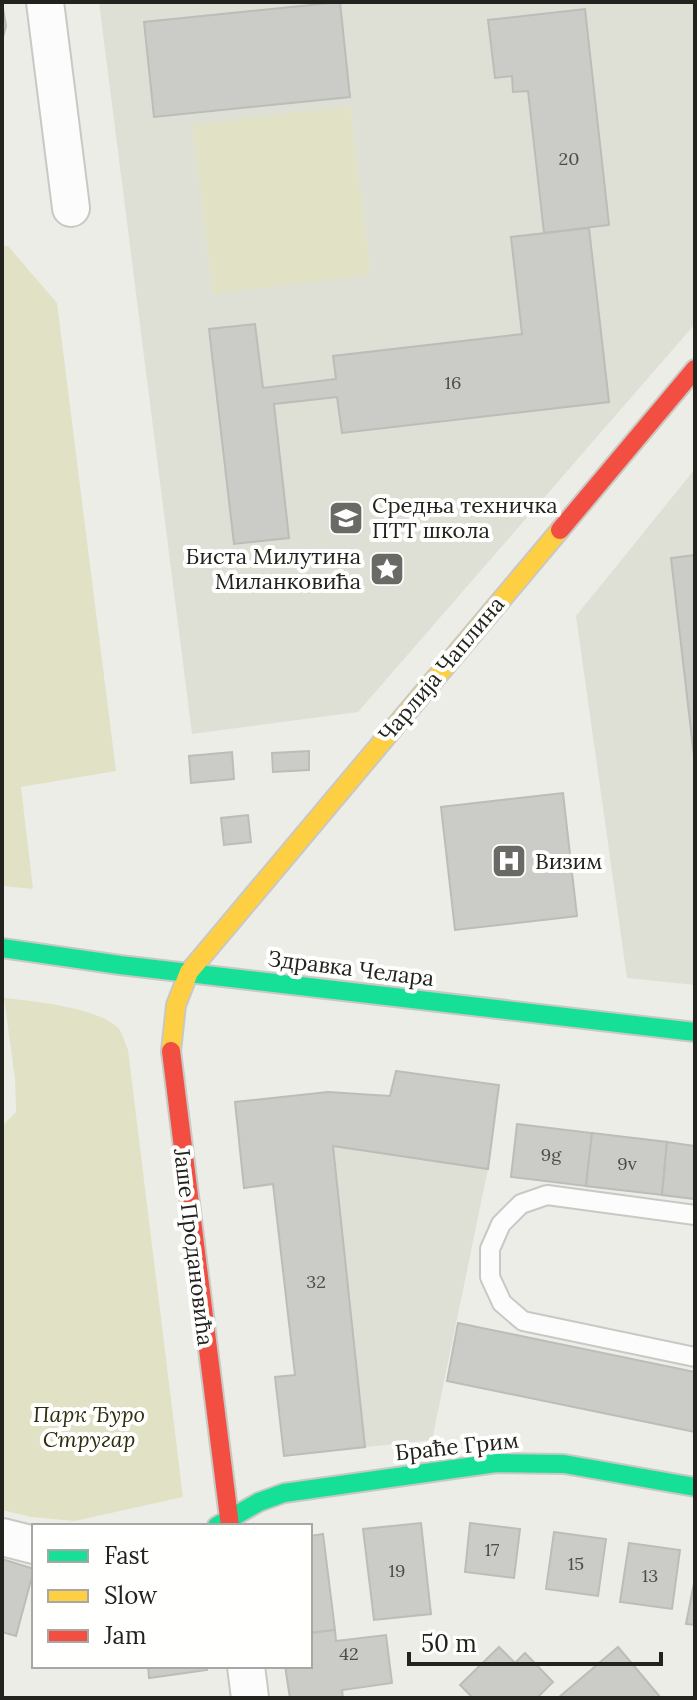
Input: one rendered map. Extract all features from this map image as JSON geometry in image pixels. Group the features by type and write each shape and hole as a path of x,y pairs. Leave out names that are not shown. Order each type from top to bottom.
{"street":[{"path":"45,2 71,208"},
{"name":"Чарлија Чаплина","path":"189,972 695,369"},
{"name":"Здравка Челара","path":"2,948 514,1013 695,1032"},
{"name":"Јаше Продановића","path":"189,972 179,989 171,1020 172,1062 225,1524"},
{"name":"Браће Грим","path":"225,1524 259,1502 284,1493 496,1463 564,1464 695,1487"},
{"path":"2,1537 32,1544"},
{"path":"246,1668 250,1698"}],"lane":[{"path":"695,1215 547,1195 521,1204 501,1224 490,1249 490,1277 502,1303 523,1321 695,1357"}],"shaded area":[{"name":"Средња техничка ПТТ школа","path":"99,2 695,2 695,324 358,712 192,734"},
{"path":"695,469 695,985 627,978 576,616"},
{"path":"396,1071 499,1085 488,1169 432,1440 284,1456 275,1377 295,1375 273,1185 244,1188 235,1102 328,1092 389,1096"}],"green space":[{"path":"350,106 371,275 213,294 192,125"},
{"path":"2,246 8,246 57,303 116,771 21,787 33,889 2,886"},
{"name":"Парк Ђуро Стругар","path":"4,998 63,1006 94,1014 119,1029 128,1050 183,1497 75,1521 31,1517 2,1510 2,1126 16,1112 15,1079"}],"building":[{"path":"2,2 6,26 2,41"},
{"path":"340,2 350,97 154,117 144,22"},
{"path":"585,9 609,225 544,233 528,91 513,92 512,76 495,78 488,20"},
{"path":"589,228 609,402 342,433 337,397 274,404 289,538 234,544 209,329 255,324 263,388 336,379 333,356 522,334 511,237"},
{"path":"695,555 695,765 671,558"},
{"path":"309,751 309,770 273,772 272,753"},
{"path":"232,752 234,779 191,783 189,756"},
{"name":"Визим","path":"563,793 577,916 455,930 441,807"},
{"path":"248,815 251,842 224,845 221,818"},
{"path":"396,1071 499,1085 488,1169 333,1146 365,1447 284,1456 275,1377 295,1375 273,1184 244,1188 235,1102 328,1092 390,1096"},
{"path":"517,1124 592,1133 586,1186 511,1177"},
{"path":"592,1133 667,1142 662,1195 586,1186"},
{"path":"667,1142 695,1146 695,1199 662,1195"},
{"path":"458,1323 695,1372 695,1432 447,1381"},
{"path":"421,1523 431,1614 374,1620 363,1529"},
{"path":"470,1523 520,1529 514,1578 465,1572"},
{"path":"554,1532 606,1539 598,1596 546,1589"},
{"path":"323,1534 335,1630 312,1633 312,1536"},
{"path":"629,1543 680,1550 672,1609 620,1602"},
{"path":"2,1559 32,1568 32,1576 16,1636 2,1632"},
{"path":"695,1578 695,1625 686,1624"},
{"path":"335,1630 336,1641 386,1635 392,1683 342,1690 343,1698 290,1698 285,1668 312,1668 312,1633"},
{"path":"499,1647 515,1663 525,1653 553,1682 537,1698 473,1698 460,1685"},
{"path":"618,1647 661,1698 558,1698"},
{"path":"148,1668 207,1670 149,1678"}],"traffic: fast":[{"path":"2,948 120,965 695,1032"},
{"path":"220,1524 259,1502 284,1493 496,1463 564,1464 695,1487"}],"traffic: slow":[{"path":"171,1051 176,1005 189,972 560,530"}],"traffic: jam":[{"path":"560,530 695,369"},
{"path":"171,1051 230,1524"}],"place":[{"name":"Средња техничка ПТТ школа","path":"346,518"},
{"name":"Биста Милутина Миланковића","path":"387,569"},
{"name":"Визим","path":"509,861"}]}
